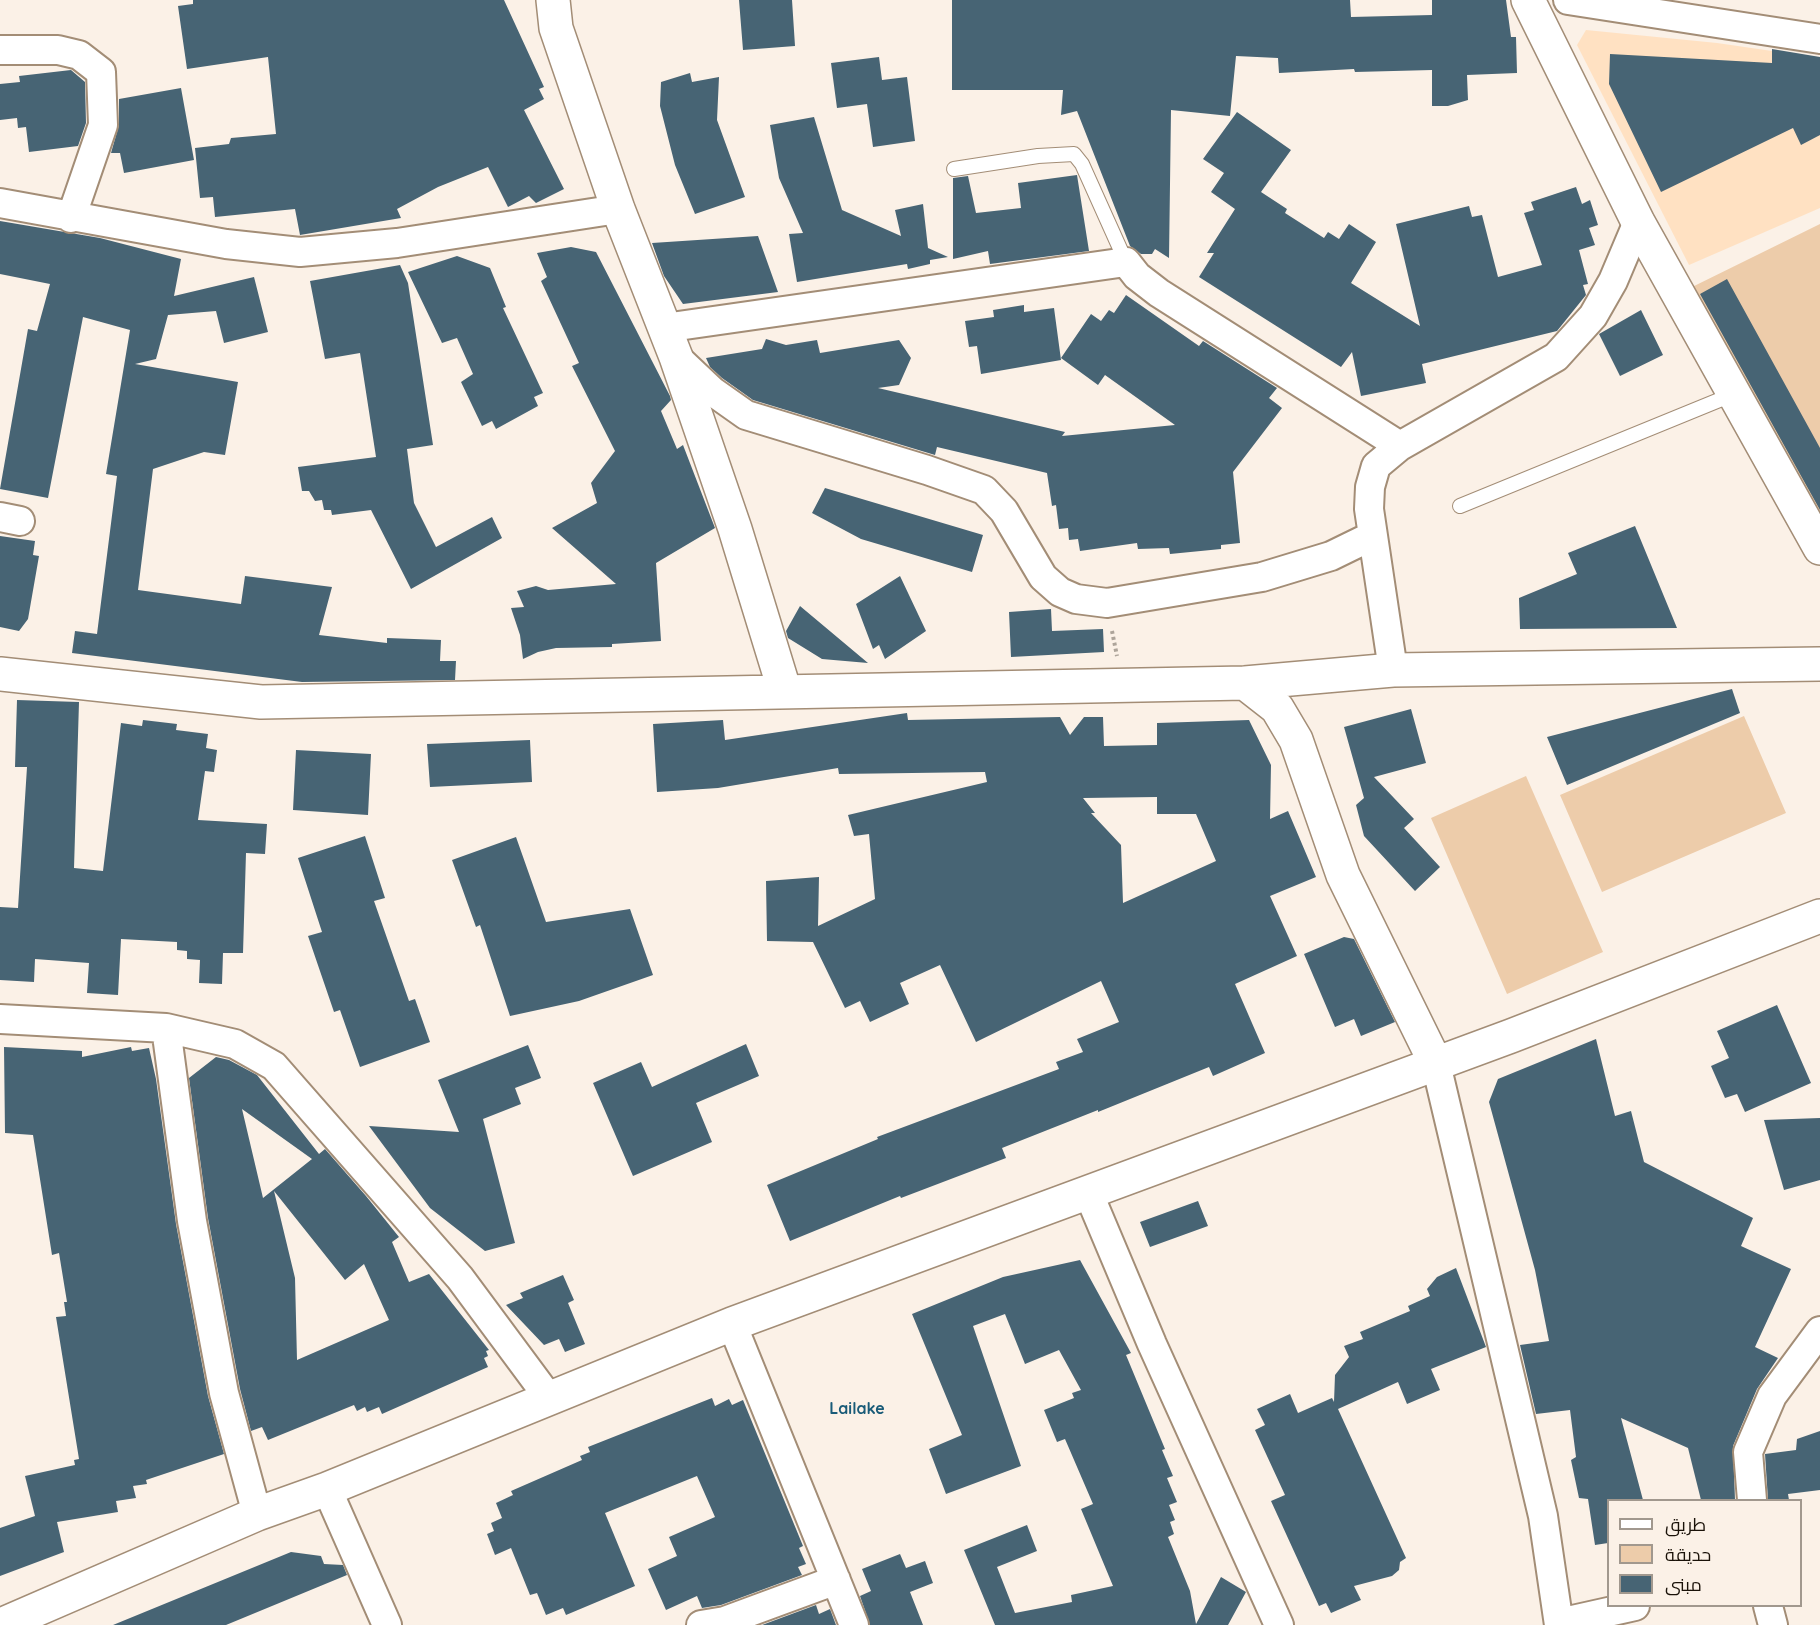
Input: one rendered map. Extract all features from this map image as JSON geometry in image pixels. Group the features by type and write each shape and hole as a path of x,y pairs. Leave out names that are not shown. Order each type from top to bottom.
{"street":[{"path":"537,0 554,14 618,209 670,343 735,529 785,692"},
{"path":"1528,0 1638,222 1820,548"},
{"path":"1568,0 1820,39"},
{"path":"0,50 58,50 79,55 101,72 102,125 71,218"},
{"path":"0,203 71,218 226,244 300,252 396,243 618,209"},
{"path":"1393,670 1372,536 1370,487 1376,466 1400,446 1556,357 1593,316 1613,281 1638,222"},
{"path":"670,343 1126,262 1137,276 1160,293 1400,446"},
{"path":"670,343 712,391 746,415 905,462 984,490 1004,511 1042,578 1060,592 1076,599 1107,603 1262,577 1331,556 1372,536"},
{"path":"0,674 261,702 1245,683 1393,670 1820,664"},
{"path":"1245,683 1277,708 1296,740 1343,875 1436,1064 1543,1516 1559,1624 1627,1607"},
{"path":"1,1625 257,1514 327,1489 732,1324 1436,1064 1820,916"},
{"path":"0,1019 166,1028 235,1044 274,1066 460,1278 549,1398"},
{"path":"166,1028 192,1221 224,1392 257,1514"},
{"path":"1088,1192 1152,1344 1279,1625"},
{"path":"732,1324 854,1625"},
{"path":"1752,1499 1748,1452 1772,1396 1820,1331"},
{"path":"327,1489 387,1625"},
{"path":"701,1625 725,1621 836,1580"},
{"path":"1768,1607 1773,1625"}],"lane":[{"path":"954,169 1038,156 1074,154 1082,164 1126,262"},
{"path":"1460,506 1734,394"}],"path":[{"path":"1107,603 1123,685"}],"shaded area":[{"path":"1586,30 1717,43 1820,58 1820,208 1689,265 1577,45"}],"green space":[{"path":"1820,224 1820,524 1686,290"},
{"path":"1744,716 1786,813 1602,892 1560,795"},
{"path":"1526,776 1603,952 1507,994 1431,818"}],"building":[{"path":"193,0 504,0 544,87 539,89 544,99 524,110 564,189 536,203 529,196 508,207 488,167 438,187 397,209 401,218 300,235 295,209 215,217 213,197 200,198 195,148 229,144 231,138 276,134 268,57 187,69 178,6 193,4"},
{"path":"739,0 792,0 795,46 743,50"},
{"path":"952,0 1350,0 1351,17 1432,15 1432,0 1506,0 1511,37 1516,37 1517,73 1467,75 1468,100 1448,106 1432,106 1432,70 1355,72 1354,69 1279,73 1278,58 1236,56 1230,116 1171,110 1169,258 1155,249 1152,254 1141,254 1130,246 1077,111 1061,115 1063,90 952,90"},
{"path":"1772,49 1820,57 1820,135 1801,145 1793,128 1661,192 1609,84 1610,54 1772,63"},
{"path":"879,57 882,80 907,77 915,141 873,147 867,104 837,108 831,63"},
{"path":"71,70 85,82 86,123 78,146 29,152 26,127 18,128 17,118 0,120 0,84 20,82 19,76"},
{"path":"690,73 692,82 719,77 717,120 745,197 695,214 675,165 660,106 661,82"},
{"path":"181,88 194,160 124,173 120,153 111,153 119,125 119,99"},
{"path":"1237,112 1291,150 1261,192 1287,209 1285,213 1324,238 1328,232 1339,239 1349,224 1376,242 1351,283 1420,326 1396,224 1469,206 1472,217 1482,215 1498,277 1542,265 1524,213 1534,210 1531,202 1576,187 1582,204 1590,200 1598,225 1589,228 1595,245 1579,250 1588,284 1583,285 1586,295 1557,331 1422,364 1426,383 1361,396 1352,352 1341,367 1199,277 1214,253 1207,253 1235,209 1211,192 1224,173 1203,159"},
{"path":"814,117 842,210 901,236 895,210 923,204 928,248 948,257 930,260 930,264 908,269 907,264 797,282 789,234 803,233 779,178 770,125"},
{"path":"1077,175 1089,251 990,264 988,251 953,259 953,178 968,176 976,213 1021,208 1018,183"},
{"path":"0,221 100,238 181,259 174,296 254,277 268,332 224,343 216,311 168,315 156,359 135,364 238,382 225,455 204,452 153,469 138,590 241,604 245,576 332,587 319,635 387,643 387,638 441,640 440,661 456,661 455,680 302,682 72,653 75,631 97,634 117,476 106,474 130,330 83,317 48,498 0,489 28,329 37,331 50,284 0,274"},
{"path":"758,236 778,292 683,304 664,276 652,243"},
{"path":"571,247 596,252 670,396 671,400 661,411 677,449 683,445 715,528 656,563 661,641 612,644 612,647 556,648 538,652 523,659 520,635 511,608 524,607 517,591 536,586 548,590 616,584 552,528 597,503 591,483 615,451 572,366 579,363 541,281 547,277 537,253"},
{"path":"457,256 490,268 506,307 503,308 543,393 534,397 538,406 496,429 492,421 482,426 461,382 473,374 457,338 442,343 408,272"},
{"path":"400,265 408,283 433,445 407,449 414,503 436,547 492,517 502,538 411,589 371,510 332,515 331,510 324,510 322,500 315,501 309,491 302,491 298,467 376,457 360,353 325,359 310,281"},
{"path":"1727,279 1820,448 1820,510 1700,294"},
{"path":"1126,295 1199,346 1203,341 1277,388 1269,398 1282,408 1233,472 1240,543 1221,545 1221,549 1170,554 1169,548 1138,549 1137,543 1080,551 1078,539 1069,540 1068,528 1059,529 1056,505 1052,506 1047,473 937,447 935,455 753,400 722,378 710,367 706,358 762,349 766,339 786,345 817,340 820,353 899,340 911,358 899,385 878,388 1065,432 1062,436 1175,425 1105,375 1098,385 1061,358 1091,314 1101,321 1109,310 1114,313"},
{"path":"1024,305 1024,312 1054,308 1061,360 981,374 977,346 969,347 965,321 994,317 993,310"},
{"path":"1641,310 1663,355 1620,376 1599,334"},
{"path":"825,488 983,535 972,572 861,539 812,513"},
{"path":"1635,526 1677,628 1520,629 1519,598 1577,574 1568,553"},
{"path":"0,536 35,541 33,555 39,556 28,619 19,631 0,627"},
{"path":"900,576 926,631 885,659 879,645 873,649 856,604"},
{"path":"800,606 868,663 822,659 788,638 786,631"},
{"path":"1051,609 1052,631 1103,629 1104,652 1011,657 1009,612"},
{"path":"1732,689 1740,713 1567,785 1547,737"},
{"path":"17,700 79,702 74,868 103,871 121,723 142,726 143,720 177,724 176,730 208,734 206,748 217,750 214,772 205,771 198,820 267,824 265,854 246,853 243,953 223,953 222,984 199,983 200,960 187,959 187,951 177,950 177,942 121,939 118,995 87,993 89,963 35,959 34,982 0,980 0,907 18,908 27,767 15,767"},
{"path":"1411,709 1426,763 1374,777 1414,819 1404,828 1440,867 1415,891 1364,836 1356,805 1364,798 1344,727"},
{"path":"907,713 908,720 1060,717 1070,735 1084,717 1103,717 1104,746 1157,745 1157,723 1249,720 1271,765 1270,819 1288,811 1316,877 1270,896 1297,956 1235,984 1265,1053 1213,1076 1209,1067 1098,1112 1098,1110 1002,1148 1006,1158 901,1198 900,1196 790,1241 767,1185 878,1139 877,1137 1059,1069 1056,1062 1083,1052 1077,1039 1119,1022 1101,981 976,1042 940,965 900,983 909,1004 870,1022 860,1001 845,1008 813,942 767,941 766,881 819,877 818,926 875,899 869,834 854,836 848,815 987,782 985,772 839,774 838,768 718,788 657,792 653,724 723,720 725,740","holes":["1157,797 1157,814 1196,814 1216,861 1123,903 1121,845 1091,813 1095,813 1083,798"]},
{"path":"530,740 532,782 430,787 427,744"},
{"path":"296,750 371,754 368,815 293,810"},
{"path":"365,836 385,898 374,901 409,1001 415,999 430,1042 360,1067 340,1010 334,1012 308,936 322,932 298,858"},
{"path":"516,837 546,922 630,909 653,975 579,1001 510,1016 480,925 476,927 452,860"},
{"path":"1344,937 1354,939 1395,1022 1361,1036 1354,1019 1335,1027 1304,954"},
{"path":"1777,1005 1811,1083 1745,1112 1737,1094 1725,1098 1711,1066 1729,1058 1717,1031"},
{"path":"1596,1039 1615,1116 1631,1111 1644,1162 1753,1218 1741,1246 1791,1269 1755,1347 1778,1358 1757,1389 1733,1446 1735,1499 1701,1499 1688,1448 1621,1418 1643,1499 1607,1499 1607,1543 1595,1545 1588,1499 1579,1498 1571,1460 1576,1457 1570,1410 1536,1414 1520,1345 1549,1341 1535,1270 1489,1102 1498,1079"},
{"path":"746,1044 759,1076 696,1103 712,1142 633,1176 593,1083 641,1062 652,1087"},
{"path":"528,1045 541,1078 515,1088 521,1104 483,1119 515,1243 485,1251 430,1208 369,1126 459,1132 438,1080"},
{"path":"4,1047 82,1051 82,1057 131,1047 132,1051 149,1048 156,1079 176,1224 208,1396 224,1454 146,1480 147,1484 133,1486 136,1498 116,1501 118,1512 57,1522 64,1552 0,1576 0,1528 35,1516 25,1476 75,1465 74,1460 79,1459 56,1317 66,1316 64,1302 67,1302 59,1253 52,1255 33,1135 5,1133"},
{"path":"216,1057 229,1060 257,1075 319,1154 325,1149 399,1237 392,1242 409,1282 429,1274 489,1350 486,1351 488,1356 484,1358 488,1367 382,1414 379,1407 367,1412 365,1407 357,1411 354,1405 268,1440 262,1427 251,1431 240,1389 208,1218 189,1078","holes":["242,1109 312,1159 263,1198","274,1191 345,1280 364,1264 389,1320 297,1360 295,1278"]},
{"path":"1820,1118 1820,1180 1784,1190 1764,1120"},
{"path":"1198,1201 1208,1226 1150,1247 1140,1222"},
{"path":"1080,1260 1131,1353 1126,1355 1165,1449 1162,1450 1173,1476 1167,1478 1177,1502 1169,1505 1175,1520 1170,1522 1174,1534 1168,1537 1190,1591 1196,1624 1221,1577 1246,1592 1228,1625 995,1625 964,1550 1027,1525 1037,1551 997,1567 1015,1613 1072,1602 1071,1595 1113,1586 1081,1509 1093,1504 1065,1439 1057,1442 1044,1410 1074,1398 1072,1393 1081,1390 1059,1350 1025,1364 1005,1314 973,1326 1021,1466 946,1494 929,1449 962,1435 912,1314 1003,1277"},
{"path":"1456,1268 1486,1347 1431,1369 1440,1390 1407,1404 1398,1382 1338,1409 1406,1558 1400,1562 1399,1570 1392,1576 1354,1586 1361,1600 1331,1613 1326,1603 1319,1606 1271,1501 1285,1495 1255,1430 1265,1425 1257,1409 1290,1394 1298,1413 1332,1398 1334,1402 1335,1375 1349,1357 1344,1346 1363,1339 1360,1332 1410,1311 1408,1306 1430,1296 1427,1289 1437,1277"},
{"path":"563,1275 574,1300 568,1303 585,1344 565,1352 559,1339 544,1345 506,1305 523,1298 520,1293"},
{"path":"712,1398 715,1406 729,1399 732,1405 743,1400 803,1546 799,1548 806,1564 798,1567 802,1575 721,1605 702,1608 697,1596 666,1610 648,1569 677,1556 669,1537 715,1517 697,1476 605,1513 635,1586 566,1615 563,1608 546,1615 537,1593 530,1595 511,1548 495,1555 487,1534 494,1531 491,1523 502,1518 496,1503 513,1495 511,1491 582,1460 580,1456 590,1452 588,1447"},
{"path":"1820,1431 1820,1490 1788,1494 1789,1499 1768,1499 1765,1454 1796,1450 1797,1439"},
{"path":"291,1552 321,1556 324,1564 343,1565 347,1575 226,1625 113,1625"},
{"path":"900,1554 906,1568 925,1561 933,1583 910,1592 923,1625 870,1625 860,1596 871,1591 862,1569"},
{"path":"816,1605 819,1614 830,1609 836,1625 762,1625"}],"district":[{"name":"Lailake","path":"857,1409"}]}
